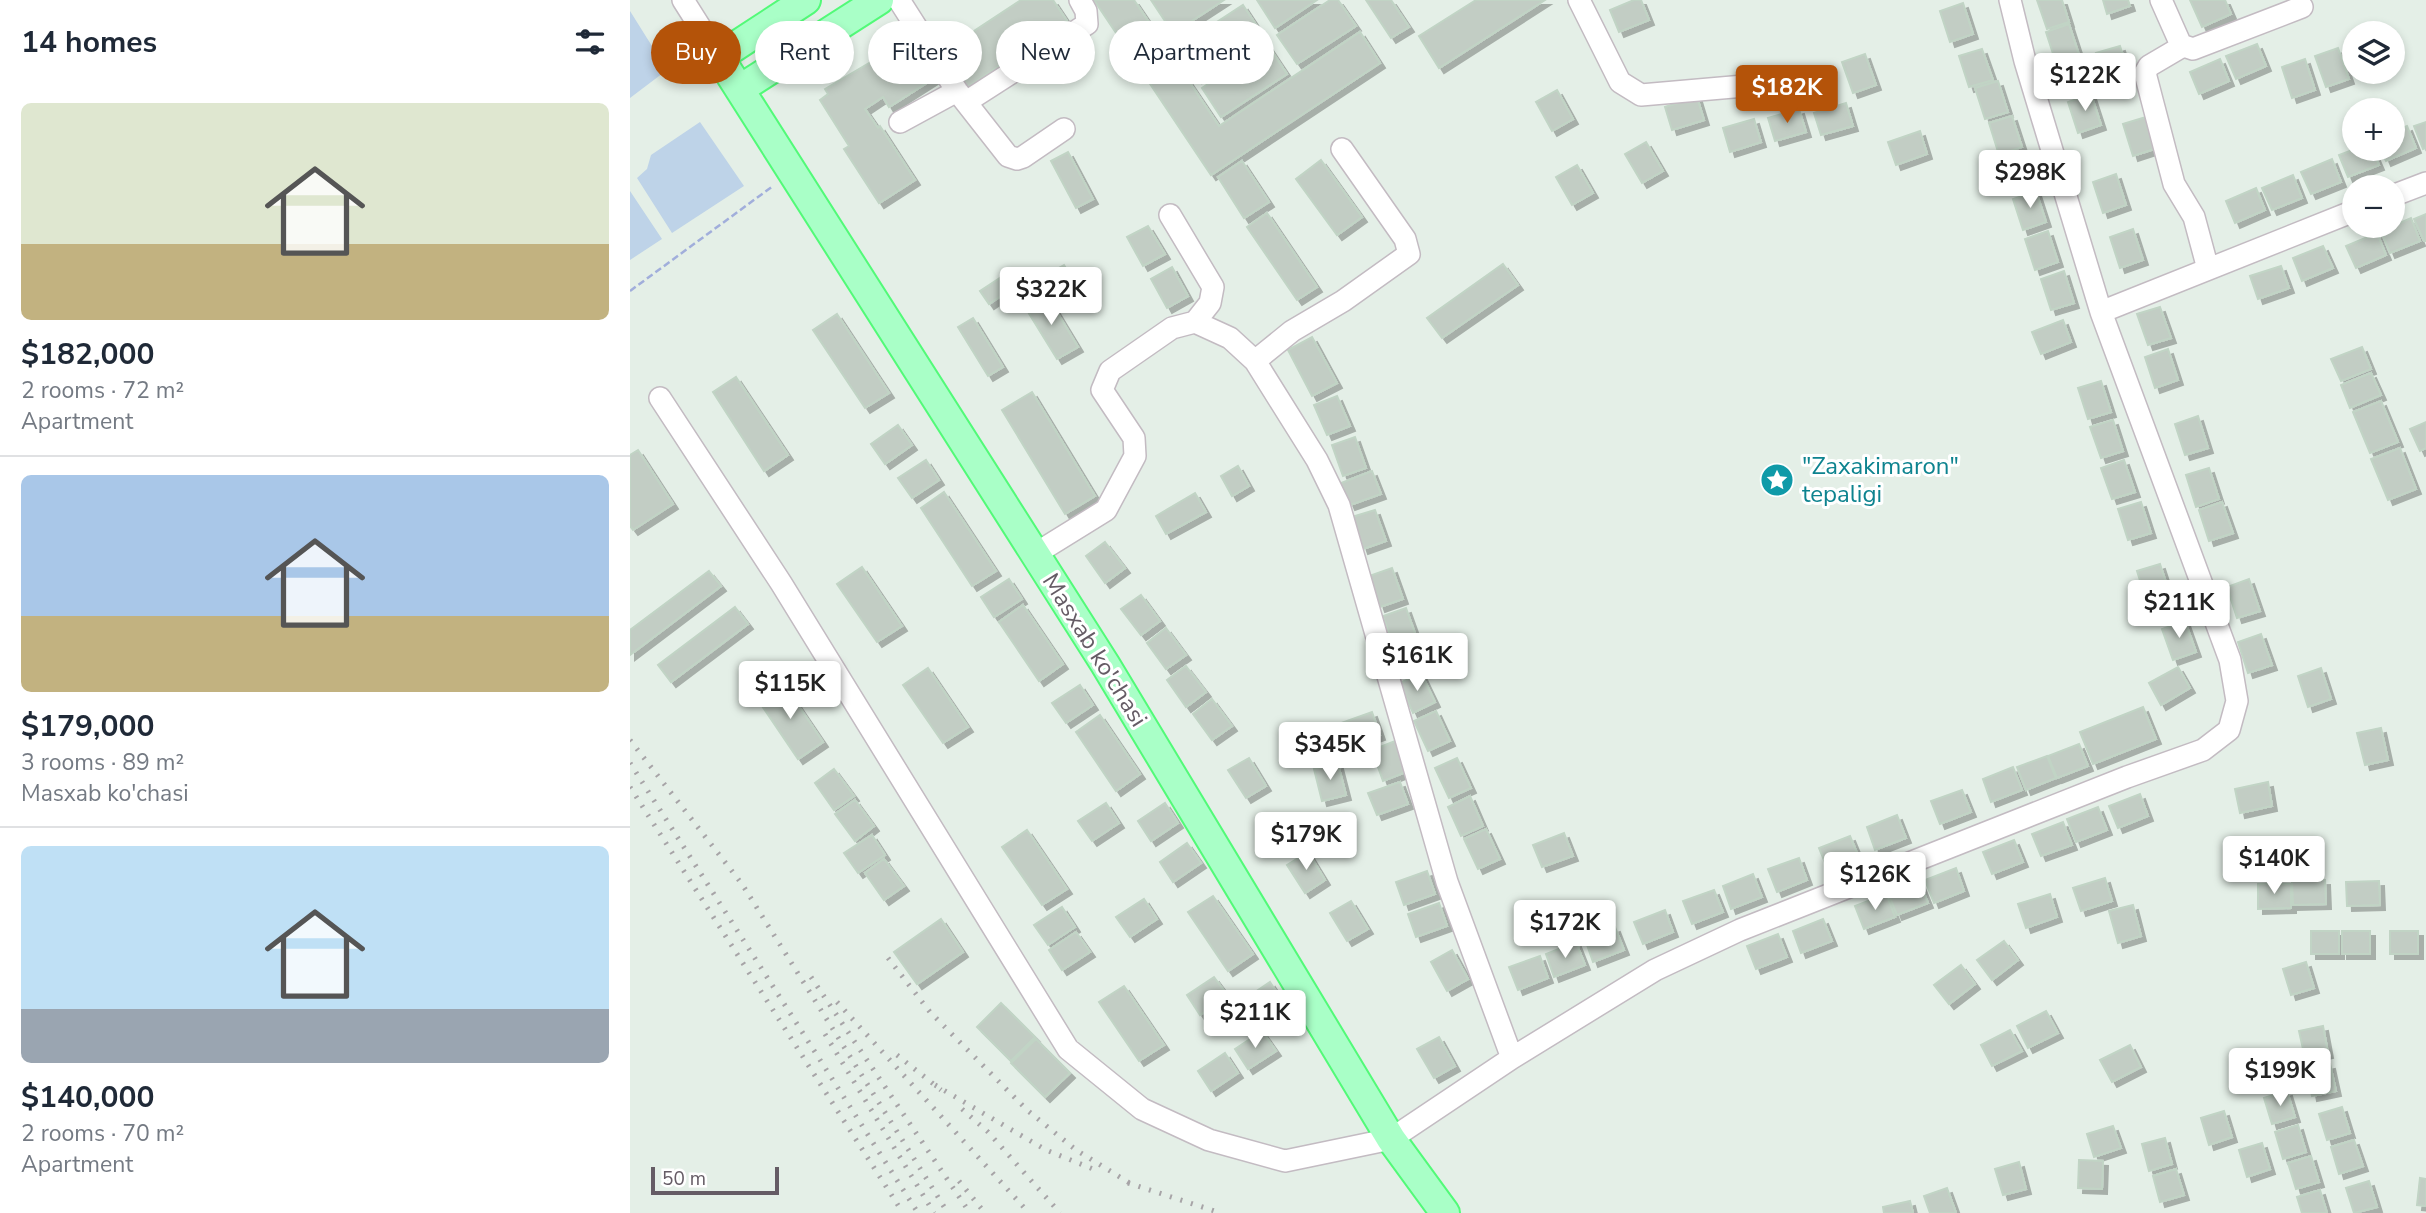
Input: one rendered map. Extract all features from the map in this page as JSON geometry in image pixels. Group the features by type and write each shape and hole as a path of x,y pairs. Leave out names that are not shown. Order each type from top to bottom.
{"main road":[{"path":"741,43 806,0"},
{"path":"740,89 879,0"},
{"name":"Masxab ko'chasi","path":"737,84 1105,664 1391,1139 1445,1213"}],"street":[{"path":"682,0 696,21"},
{"path":"900,0 961,97 1007,156 1017,159 1064,129"},
{"path":"900,122 961,97 1087,24 1086,11 1080,0"},
{"path":"1579,0 1620,82 1641,95 1802,81"},
{"path":"660,398 781,583 1068,1049 1142,1109 1209,1140 1284,1161 1391,1139 1512,1058 1656,970 1740,930 2127,776 2203,750 2229,730 2237,701 2230,660 2101,312 2025,61 2010,0"},
{"path":"2161,0 2183,46 2193,49 2302,7"},
{"path":"2183,46 2149,66 2145,73 2174,184 2194,217 2208,270"},
{"path":"1255,361 1292,331 1343,302 1409,254 1405,239 1342,149"},
{"path":"2405,191 2426,183"},
{"path":"1170,215 1213,287 1210,303 1195,323"},
{"path":"2101,312 2342,216"},
{"path":"1035,554 1106,510 1135,456 1134,438 1102,390 1110,371 1172,328 1195,323 1230,338 1255,361 1317,460 1339,505 1447,883 1512,1058"}],"path":[{"path":"630,291 793,172"}],"shaded area":[{"path":"630,11 651,44 651,82 630,98"},
{"path":"700,122 744,186 672,233 637,178 647,169 651,155"},
{"path":"630,191 662,239 630,260"}],"building":[{"path":"1021,0 1053,0 1067,21 996,21 996,68 982,77 982,26"},
{"path":"1094,0 1134,0 1148,21 1109,21"},
{"path":"1151,0 1224,0 1192,21 1165,21"},
{"path":"1257,0 1317,0 1275,28 1274,21 1270,21"},
{"path":"1330,0 1338,0 1356,26 1297,64 1277,35"},
{"path":"1366,0 1391,0 1409,27 1391,38"},
{"path":"1476,0 1545,0 1439,68 1419,36"},
{"path":"1634,0 1641,0 1649,20 1619,32 1610,10"},
{"path":"2037,0 2062,0 2069,22 2047,29"},
{"path":"2103,0 2128,0 2130,6 2107,14"},
{"path":"2190,0 2225,0 2231,14 2202,27"},
{"path":"1963,3 1973,34 1950,42 1940,11"},
{"path":"1243,5 1253,21 1218,21"},
{"path":"2069,24 2079,55 2056,63 2046,32"},
{"path":"1360,32 1380,63 1211,175 1150,84 1191,84 1219,126"},
{"path":"2257,44 2266,66 2236,79 2226,56"},
{"path":"2120,46 2130,77 2107,85 2096,53"},
{"path":"2338,48 2342,59 2342,81 2326,87 2315,56"},
{"path":"1982,49 1993,80 1969,87 1959,56"},
{"path":"1274,54 1287,74 1274,82"},
{"path":"1865,54 1876,85 1853,93 1842,62"},
{"path":"2220,59 2229,81 2199,94 2190,72"},
{"path":"2305,59 2315,90 2292,98 2282,67"},
{"path":"868,64 868,84 925,84 889,107 883,97 865,109 878,128 880,126 915,180 879,203 844,149 849,146 820,100 828,94 825,89 833,84 854,84 854,72"},
{"path":"1998,81 2008,112 1985,119 1975,88"},
{"path":"959,84 972,84 963,90"},
{"path":"1208,84 1272,84 1221,117 1202,88"},
{"path":"1557,90 1573,119 1552,131 1536,102"},
{"path":"2091,94 2101,125 2078,133 2068,102"},
{"path":"1697,97 1704,120 1672,130 1665,107"},
{"path":"1846,103 1853,126 1821,135 1814,113"},
{"path":"1799,109 1806,132 1775,141 1768,118"},
{"path":"2012,116 2022,147 1999,155 1989,123"},
{"path":"2146,117 2157,148 2133,156 2123,124"},
{"path":"1754,119 1761,142 1730,152 1723,128"},
{"path":"2426,122 2426,148 2423,149 2414,126"},
{"path":"2407,126 2416,148 2405,153"},
{"path":"1920,131 1927,154 1896,165 1888,142"},
{"path":"1646,142 1663,171 1642,183 1625,154"},
{"path":"1068,152 1093,199 1076,208 1051,161"},
{"path":"2342,154 2342,161 2377,161 2379,165 2347,175 2339,155"},
{"path":"2332,159 2341,182 2311,194 2301,172"},
{"path":"1321,160 1362,217 1337,235 1296,179"},
{"path":"1242,161 1269,202 1244,218 1218,177"},
{"path":"1577,165 1593,193 1572,205 1556,177"},
{"path":"2116,174 2126,205 2103,213 2093,182"},
{"path":"2293,175 2302,198 2272,210 2262,188"},
{"path":"2256,188 2265,210 2235,223 2226,201"},
{"path":"2036,191 2046,222 2023,230 2013,199"},
{"path":"1267,213 1317,287 1297,300 1247,227"},
{"path":"2426,214 2426,241 2424,241 2414,219"},
{"path":"2411,218 2420,241 2390,253 2384,238 2405,238 2405,221"},
{"path":"1148,226 1165,254 1143,266 1127,237"},
{"path":"2133,229 2143,260 2120,268 2110,237"},
{"path":"2048,231 2058,262 2035,270 2025,239"},
{"path":"2365,238 2379,238 2386,255 2356,268 2346,246"},
{"path":"2323,246 2333,268 2302,281 2293,258"},
{"path":"1503,264 1518,285 1442,338 1427,318"},
{"path":"1064,265 1081,294 1059,306 1043,277"},
{"path":"2281,266 2289,288 2258,299 2250,276"},
{"path":"1172,267 1188,296 1167,308 1151,279"},
{"path":"2064,271 2074,303 2051,310 2041,279"},
{"path":"1003,276 1011,289 989,304 980,291"},
{"path":"1046,294 1078,347 1057,359 1025,307"},
{"path":"2160,307 2171,338 2148,345 2137,314"},
{"path":"837,314 889,393 865,408 813,330"},
{"path":"973,318 1003,367 988,376 958,327"},
{"path":"2063,320 2071,342 2041,354 2032,332"},
{"path":"1312,337 1337,383 1312,396 1288,350"},
{"path":"2362,347 2371,369 2341,381 2331,359"},
{"path":"2168,349 2178,380 2155,388 2145,357"},
{"path":"2371,373 2381,395 2350,408 2341,385"},
{"path":"736,377 788,455 764,471 713,392"},
{"path":"2101,381 2111,412 2088,419 2078,388"},
{"path":"1032,392 1095,496 1065,514 1002,410"},
{"path":"1337,396 1350,426 1327,435 1314,405"},
{"path":"2381,401 2398,442 2370,453 2353,412"},
{"path":"2198,416 2208,448 2185,455 2175,424"},
{"path":"2113,420 2123,451 2101,458 2090,427"},
{"path":"2426,422 2426,448 2420,451 2410,429"},
{"path":"898,425 912,445 885,464 871,444"},
{"path":"1355,437 1366,468 1343,476 1332,445"},
{"path":"2400,448 2416,489 2388,500 2371,459"},
{"path":"638,450 673,504 633,530 630,526 630,455"},
{"path":"926,460 939,480 912,498 898,478"},
{"path":"2124,460 2135,492 2112,499 2101,468"},
{"path":"1238,466 1249,486 1232,496 1221,476"},
{"path":"2209,468 2219,499 2196,507 2186,475"},
{"path":"1372,471 1381,494 1350,505 1341,483"},
{"path":"944,492 996,571 972,586 921,508"},
{"path":"1195,493 1206,512 1166,534 1156,516"},
{"path":"2141,502 2151,533 2128,540 2118,509"},
{"path":"2222,502 2233,533 2209,541 2199,510"},
{"path":"1375,510 1386,541 1363,549 1352,517"},
{"path":"1105,542 1125,568 1105,583 1086,556"},
{"path":"2160,564 2170,595 2147,603 2137,571"},
{"path":"862,567 902,626 877,642 837,584"},
{"path":"1392,568 1403,599 1380,607 1369,576"},
{"path":"709,571 721,586 630,655 630,630"},
{"path":"1009,579 1022,599 994,617 981,597"},
{"path":"2249,579 2260,611 2237,618 2227,587"},
{"path":"1141,595 1160,621 1141,635 1121,609"},
{"path":"1023,605 1063,664 1039,681 999,622"},
{"path":"735,607 748,624 671,682 658,665"},
{"path":"1406,608 1417,639 1394,647 1383,616"},
{"path":"2185,621 2196,652 2173,660 2162,629"},
{"path":"1166,628 1186,655 1166,669 1147,643"},
{"path":"2261,634 2272,665 2248,673 2238,642"},
{"path":"1186,666 1206,692 1186,707 1167,680"},
{"path":"2178,667 2190,688 2161,705 2149,683"},
{"path":"928,668 968,727 943,743 903,685"},
{"path":"2321,668 2331,699 2308,707 2298,676"},
{"path":"1421,673 1435,702 1413,713 1400,683"},
{"path":"783,683 823,742 798,759 758,700"},
{"path":"1080,685 1093,705 1066,723 1052,703"},
{"path":"1212,699 1232,726 1212,740 1193,714"},
{"path":"2143,707 2156,739 2093,764 2080,732"},
{"path":"1436,711 1450,741 1428,751 1414,721"},
{"path":"1372,712 1380,735 1349,746 1341,723"},
{"path":"1100,715 1140,774 1116,791 1076,732"},
{"path":"2381,728 2388,760 2365,765 2357,733"},
{"path":"1395,741 1406,772 1383,781 1372,750"},
{"path":"2079,744 2088,766 2057,778 2048,756"},
{"path":"2047,756 2056,778 2026,790 2017,767"},
{"path":"1249,758 1266,786 1246,798 1228,770"},
{"path":"1457,758 1471,788 1449,798 1435,768"},
{"path":"1338,764 1346,795 1322,801 1314,769"},
{"path":"2013,767 2022,790 1991,802 1983,779"},
{"path":"834,769 854,796 834,810 815,783"},
{"path":"1400,782 1408,804 1377,815 1368,793"},
{"path":"2268,782 2272,806 2240,813 2235,789"},
{"path":"1962,790 1971,812 1940,824 1931,801"},
{"path":"2140,794 2148,816 2118,828 2109,806"},
{"path":"1470,796 1483,826 1461,836 1448,807"},
{"path":"855,800 874,826 855,841 835,814"},
{"path":"1106,803 1119,823 1092,841 1078,821"},
{"path":"1165,803 1178,823 1151,841 1138,821"},
{"path":"2098,807 2107,830 2076,842 2067,819"},
{"path":"1897,815 1906,838 1875,850 1867,827"},
{"path":"2063,822 2072,845 2041,856 2032,834"},
{"path":"1486,829 1500,859 1478,869 1464,839"},
{"path":"1027,830 1067,889 1042,905 1002,847"},
{"path":"1564,833 1573,856 1542,867 1533,845"},
{"path":"872,835 885,855 858,873 844,853"},
{"path":"1850,836 1859,858 1828,870 1819,848"},
{"path":"2014,840 2023,862 1992,874 1983,852"},
{"path":"1187,843 1201,863 1173,882 1160,862"},
{"path":"1308,852 1325,880 1305,893 1287,865"},
{"path":"1799,858 1807,880 1777,892 1768,869"},
{"path":"884,859 904,886 884,900 865,873"},
{"path":"1956,868 1964,891 1934,903 1925,880"},
{"path":"1427,871 1435,894 1404,905 1396,882"},
{"path":"1753,874 1762,897 1731,909 1723,886"},
{"path":"2105,878 2112,901 2081,911 2073,888"},
{"path":"2325,880 2326,904 2293,905 2292,881"},
{"path":"1919,881 1928,903 1897,915 1888,893"},
{"path":"2379,881 2380,905 2347,906 2346,882"},
{"path":"2258,884 2291,884 2291,908 2258,909"},
{"path":"1714,890 1723,912 1692,924 1683,901"},
{"path":"1886,894 1895,917 1864,929 1855,906"},
{"path":"2050,894 2057,917 2026,928 2018,904"},
{"path":"1213,896 1253,954 1228,971 1188,912"},
{"path":"1144,899 1157,919 1130,937 1116,917"},
{"path":"1351,901 1368,929 1347,941 1330,913"},
{"path":"1439,903 1447,926 1416,937 1408,914"},
{"path":"2133,905 2141,936 2118,943 2109,911"},
{"path":"1062,907 1075,927 1048,945 1034,925"},
{"path":"1665,910 1673,932 1643,944 1634,922"},
{"path":"941,919 963,952 917,984 894,952"},
{"path":"1823,919 1832,941 1801,953 1793,931"},
{"path":"1615,927 1624,950 1593,962 1585,939"},
{"path":"2311,931 2339,931 2339,954 2311,954"},
{"path":"2342,931 2370,931 2370,954 2342,954"},
{"path":"2390,931 2418,931 2418,954 2390,954"},
{"path":"1076,932 1090,952 1062,970 1049,950"},
{"path":"1778,934 1787,957 1756,969 1747,946"},
{"path":"2004,941 2018,960 1992,980 1977,960"},
{"path":"1576,942 1585,965 1554,977 1546,954"},
{"path":"1452,950 1468,979 1447,991 1431,962"},
{"path":"1540,956 1548,978 1518,990 1509,967"},
{"path":"2306,962 2314,988 2291,995 2283,969"},
{"path":"1961,965 1975,984 1949,1004 1934,985"},
{"path":"1214,977 1228,996 1200,1015 1187,995"},
{"path":"1270,982 1283,1002 1256,1021 1242,1001"},
{"path":"1124,986 1164,1045 1139,1061 1099,1002"},
{"path":"1001,1003 1035,1037 1011,1061 977,1027"},
{"path":"2046,1011 2058,1033 2028,1048 2017,1026"},
{"path":"2323,1026 2328,1053 2305,1058 2299,1031"},
{"path":"2010,1030 2022,1051 1992,1066 1981,1045"},
{"path":"1262,1031 1276,1051 1248,1069 1235,1049"},
{"path":"1439,1037 1455,1066 1434,1078 1417,1049"},
{"path":"1036,1039 1070,1073 1045,1097 1011,1063"},
{"path":"2130,1045 2141,1067 2112,1082 2100,1060"},
{"path":"1225,1053 1238,1073 1211,1091 1198,1071"},
{"path":"2330,1064 2336,1091 2312,1096 2307,1069"},
{"path":"2287,1091 2295,1117 2272,1124 2264,1098"},
{"path":"2342,1107 2350,1133 2327,1140 2319,1114"},
{"path":"2224,1111 2232,1137 2209,1145 2201,1118"},
{"path":"2298,1125 2306,1152 2283,1159 2275,1132"},
{"path":"2113,1126 2121,1148 2094,1157 2087,1134"},
{"path":"2165,1138 2172,1164 2149,1171 2142,1144"},
{"path":"2354,1140 2363,1166 2339,1174 2331,1147"},
{"path":"2262,1143 2270,1169 2247,1177 2239,1150"},
{"path":"2311,1156 2319,1182 2296,1189 2288,1163"},
{"path":"2079,1160 2103,1161 2102,1189 2078,1188"},
{"path":"2019,1162 2026,1189 2003,1195 1995,1169"},
{"path":"2176,1169 2184,1195 2160,1202 2153,1176"},
{"path":"2420,1178 2426,1179 2426,1206 2417,1205"},
{"path":"2369,1181 2377,1207 2354,1213 2346,1188"},
{"path":"1947,1188 1956,1213 1930,1213 1924,1196"},
{"path":"2320,1190 2327,1213 2302,1213 2297,1197"},
{"path":"1910,1201 1913,1213 1884,1213 1883,1207"}],"railway":[{"path":"630,740 742,884 948,1213"},
{"path":"630,763 918,1213"},
{"path":"630,787 903,1213"},
{"path":"888,958 930,1012 1027,1110 1076,1150 1136,1187"},
{"path":"811,977 970,1213"},
{"path":"837,1002 1029,1213"},
{"path":"825,1034 934,1213"},
{"path":"897,1055 941,1090"},
{"path":"935,1085 1046,1150 1093,1169"},
{"path":"962,1109 988,1132 1060,1213"},
{"path":"959,1181 985,1213"},
{"path":"1128,1183 1221,1213"}],"place":[{"name":"\"Zaxakimaron\" tepaligi","path":"1777,480"}]}
